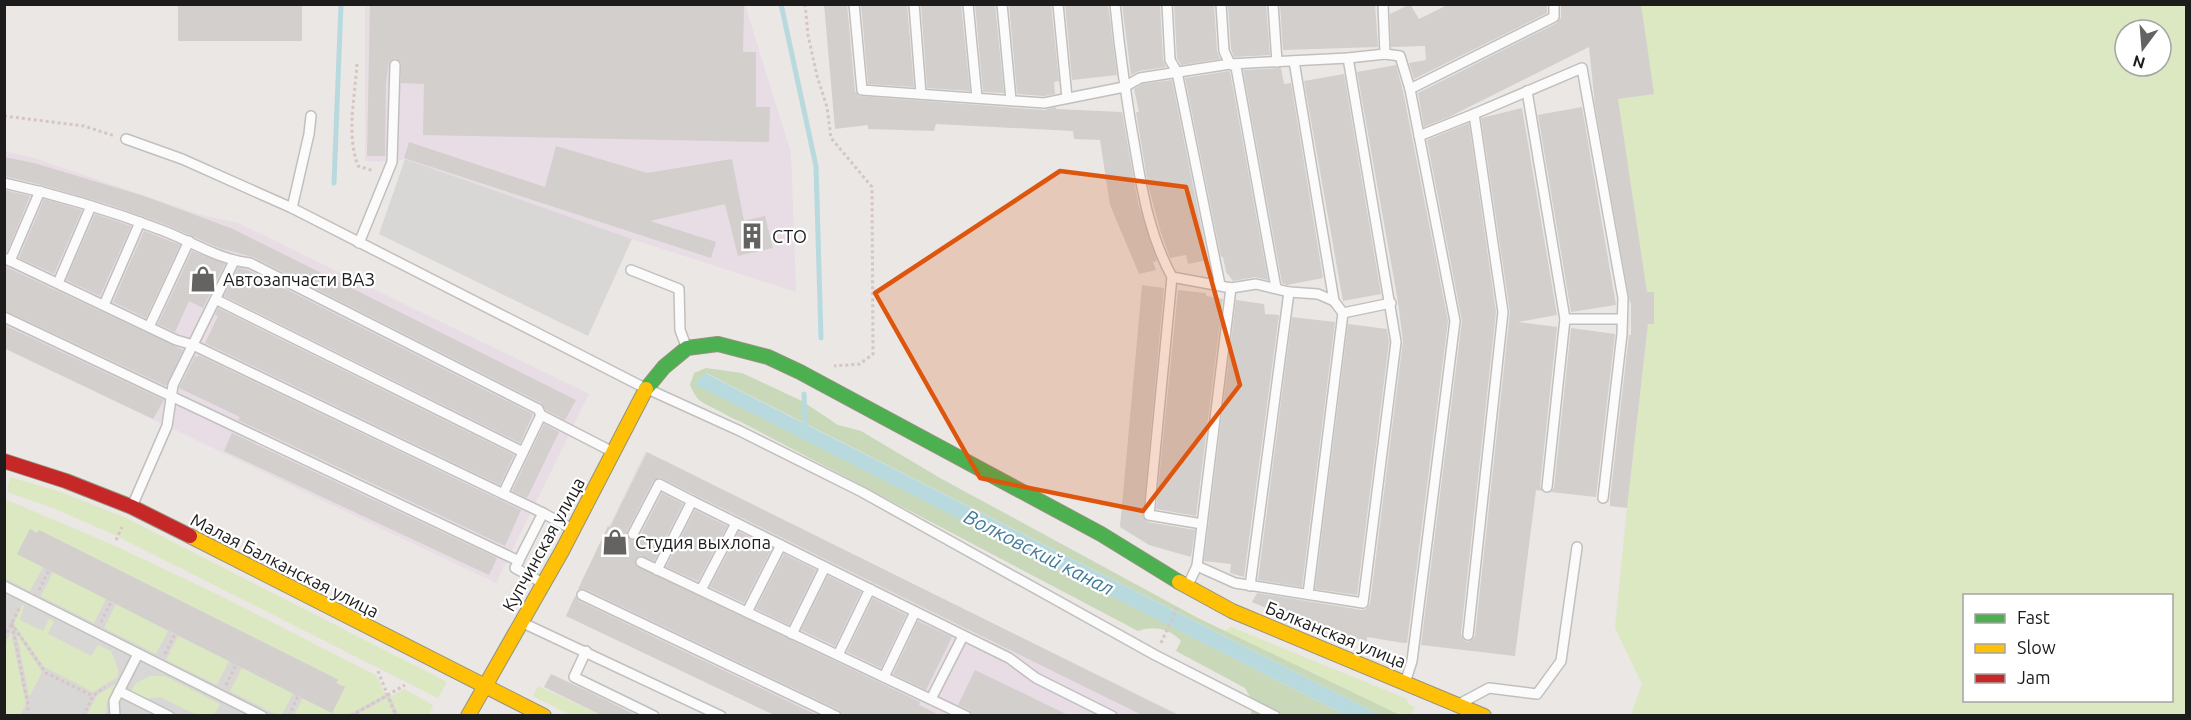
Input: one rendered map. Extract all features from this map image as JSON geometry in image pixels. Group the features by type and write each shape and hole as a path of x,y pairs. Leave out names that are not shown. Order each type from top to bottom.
{"street":[{"name":"Балканская улица","path":"687,348 718,344 768,357 817,381 1101,534 1182,584 1232,611 1484,716"},
{"name":"Купчинская улица","path":"468,716 573,529 644,388 687,348"},
{"name":"Малая Балканская улица","path":"7,465 66,481 132,507 544,716"}],"lane":[{"path":"854,4 862,90 1044,103 1124,87 1140,78 1230,64 1385,54 1400,56 1410,89 1455,321 1412,661 1406,682"},
{"path":"914,4 921,94"},
{"path":"968,4 977,98"},
{"path":"1002,4 1011,100"},
{"path":"1058,4 1067,98"},
{"path":"1115,4 1124,87 1144,203 1159,253 1172,277 1149,515 1202,524"},
{"path":"1167,4 1170,60 1177,72 1220,285"},
{"path":"1221,4 1224,51 1230,64 1236,67 1276,288"},
{"path":"1274,4 1277,62"},
{"path":"1383,4 1385,54"},
{"path":"1410,89 1554,17 1554,4"},
{"path":"1197,566 1235,583 1363,603 1395,342 1391,303 1348,58"},
{"path":"1294,61 1334,300 1343,313 1308,594"},
{"path":"359,243 392,162 395,65"},
{"path":"1419,136 1582,68 1623,298 1603,498"},
{"path":"1527,92 1565,319 1547,487"},
{"path":"1468,635 1503,312 1474,114"},
{"path":"292,208 311,116"},
{"path":"126,139 182,159 292,208 644,388 740,431 862,492 1155,655 1275,716"},
{"path":"4,183 91,206 140,222 234,261 250,263 538,409 541,415 613,452"},
{"path":"40,191 7,259 149,327 193,345 573,529"},
{"path":"58,284 91,206"},
{"path":"104,305 140,222"},
{"path":"149,327 189,241"},
{"path":"132,507 167,426 173,385 217,300 234,261"},
{"path":"631,270 679,289 680,330 687,348"},
{"path":"1172,277 1231,288 1256,284 1289,292 1318,294 1334,300"},
{"path":"1182,584 1197,566 1231,288"},
{"path":"1250,586 1289,292"},
{"path":"217,300 523,452"},
{"path":"1343,313 1391,303"},
{"path":"4,317 519,561"},
{"path":"1565,319 1622,320"},
{"path":"503,494 541,415"},
{"path":"633,534 659,484 1009,658 1036,678 1112,716"},
{"path":"657,570 692,501"},
{"path":"543,513 515,568 543,583"},
{"path":"701,590 736,523"},
{"path":"747,612 781,545"},
{"path":"1459,705 1489,688 1537,694 1561,661 1578,547"},
{"path":"640,562 966,716"},
{"path":"792,633 825,567"},
{"path":"4,586 262,716"},
{"path":"838,655 870,590"},
{"path":"582,595 836,716"},
{"path":"884,677 915,612"},
{"path":"521,622 722,716"},
{"path":"931,699 963,636"},
{"path":"586,651 574,677 654,716"},
{"path":"114,716 114,701 138,654"},
{"path":"119,691 169,716"}],"path":[{"path":"805,4 808,35 827,107 831,138 872,187 873,354 860,364 838,364 831,367 817,381"},
{"path":"357,64 351,122 353,151 358,166 372,171 388,172"},
{"path":"4,116 84,126 126,139"},
{"path":"4,638 11,623 49,570"},
{"path":"1161,643 1181,601"},
{"path":"96,632 111,602"},
{"path":"11,623 46,673 93,696"},
{"path":"11,623 28,705 28,716"},
{"path":"159,664 175,634"},
{"path":"221,695 236,665"},
{"path":"378,671 396,716"},
{"path":"351,716 405,685"},
{"path":"289,716 298,696"}],"highlighted area":[{"path":"1060,171 1186,187 1240,385 1143,511 980,478 875,293"}],"shaded area":[{"path":"365,5 745,5 791,153 796,292 632,239 405,159 392,162 365,161"},
{"path":"4,151 34,158 201,215 238,223 589,394 496,583 5,349"},
{"path":"405,159 632,239 588,336 379,234"},
{"path":"645,452 1180,715 776,715 566,616"},
{"path":"4,510 85,542 410,705 405,716 5,715"},
{"path":"24,606 49,619 43,632 20,620"},
{"path":"54,621 98,645 91,657 47,634"},
{"path":"130,692 150,699 160,696 197,715 121,716 122,706"}],"green space":[{"path":"1641,5 2186,5 2186,715 1631,715 1642,684 1615,628 1648,324 1654,324 1647,292 1618,99 1653,94"},
{"path":"706,368 742,373 802,401 838,425 861,431 940,478 1198,618 1400,715 1380,715 706,373 695,383 1345,715 1251,715 1253,702 1245,688 1176,651 1181,641 1172,634 1156,628 1138,631 702,402 690,385 694,373"},
{"path":"10,477 61,492 126,518 447,682 438,698 117,536 53,508 7,492"},
{"path":"7,500 113,545 223,597 377,676 385,695 347,715 294,715 303,698 332,713 345,687 336,683 338,679 39,530 37,533 30,529 17,554 43,567 30,591 5,578 4,505"},
{"path":"53,572 106,599 94,623 41,596"},
{"path":"116,604 168,631 156,654 104,628"},
{"path":"22,605 24,606 20,620 43,631 49,619 54,621 48,634 91,656 98,645 111,651 118,669 118,677 93,692 44,667 14,624"},
{"path":"1231,627 1407,699 1408,704 1415,707 1411,715 1400,715 1225,631"},
{"path":"11,632 26,704 20,715 5,715 5,646"},
{"path":"17,634 42,672 29,697"},
{"path":"178,636 229,661 217,685 166,660"},
{"path":"242,668 293,693 282,715 277,715 230,691"},
{"path":"150,676 165,676 220,704 214,715 197,715 160,697 143,699 130,692 136,683"},
{"path":"116,684 106,705 105,715 87,715 97,695"},
{"path":"538,686 601,715 571,715 533,696"},
{"path":"404,689 433,705 429,715 399,715 390,697"},
{"path":"387,698 394,715 356,715"}],"water":[{"name":"Волковский канал","path":"705,373 1380,715 1345,715 694,384"}],"building":[{"path":"178,4 302,4 302,41 178,41"},
{"path":"370,4 744,4 743,52 756,52 756,107 770,107 769,142 423,135 424,84 401,83 401,62 395,58 389,62 386,83 385,156 367,156"},
{"path":"824,4 847,4 855,91 859,96 1044,110 1056,107 1056,109 1122,112 1138,203 1157,261 1153,262 1156,270 1139,274 1110,205 1100,140 1074,139 1073,131 936,124 934,131 868,129 868,125 835,129"},
{"path":"861,4 907,4 914,87 868,84"},
{"path":"921,4 961,4 970,91 927,88"},
{"path":"975,4 995,4 1004,93 983,92"},
{"path":"1009,4 1051,4 1059,81 1054,82 1055,94 1044,96 1017,94"},
{"path":"1065,4 1108,4 1117,75 1072,80"},
{"path":"1122,4 1160,4 1163,60 1166,67 1139,71 1131,75"},
{"path":"1174,4 1214,4 1217,51 1220,59 1181,65 1177,58"},
{"path":"1228,4 1266,4 1270,55 1234,57 1231,49"},
{"path":"1280,4 1375,4 1378,47 1283,50"},
{"path":"1410,4 1419,19 1449,4 1547,4 1547,13 1414,79 1409,63 1426,60 1425,46 1391,47 1390,14"},
{"path":"1561,4 1641,4 1654,94 1618,99 1647,292 1654,292 1654,324 1648,324 1627,508 1610,506 1610,499 1629,335 1631,335 1631,303 1595,105 1589,47 1449,117 1424,127 1418,93 1557,23 1561,18"},
{"path":"1396,65 1448,321 1407,643 1367,637 1367,641 1318,630 1252,602 1257,593 1362,610 1370,604 1403,341 1357,72"},
{"path":"1281,68 1284,84 1291,83 1323,278 1287,285 1282,283 1243,70"},
{"path":"1229,71 1268,280 1255,277 1233,281 1226,272 1185,78"},
{"path":"1344,74 1381,294 1343,301 1304,81"},
{"path":"1172,80 1208,260 1188,264 1186,255 1170,258 1160,230 1148,185 1134,89 1142,84"},
{"path":"1582,107 1616,305 1571,312 1538,115"},
{"path":"1522,108 1557,315 1518,322 1557,327 1540,486 1542,491 1536,490 1515,656 1421,645 1462,321 1427,140 1469,123 1496,312 1461,634 1468,642 1475,636 1510,312 1481,118"},
{"path":"409,142 545,187 556,146 647,173 732,159 744,221 765,216 773,248 738,256 725,204 650,221 716,242 711,258 404,158"},
{"path":"4,157 34,163 144,196 233,229 576,400 565,420 546,410 541,403 253,257 219,248 167,225 107,204 4,176"},
{"path":"4,190 30,196 7,252 4,251"},
{"path":"44,199 82,210 54,274 19,258"},
{"path":"95,214 131,226 100,296 66,280"},
{"path":"144,231 180,245 146,318 113,302"},
{"path":"192,251 225,264 203,308 189,301 175,332 158,324"},
{"path":"4,266 183,350 166,386 4,310"},
{"path":"238,268 248,270 533,414 520,443 224,296"},
{"path":"1142,285 1164,288 1143,517 1148,522 1195,530 1191,557 1149,545 1120,527"},
{"path":"1178,290 1206,293 1206,296 1223,299 1196,516 1156,509"},
{"path":"1236,300 1264,304 1265,314 1279,315 1244,577 1230,573 1231,564 1204,561"},
{"path":"218,308 514,455 500,485 205,343 218,316 215,315"},
{"path":"1292,317 1335,322 1302,587 1258,580"},
{"path":"1348,324 1387,329 1389,342 1357,595 1315,589"},
{"path":"4,325 164,400 153,419 4,348"},
{"path":"1571,328 1615,334 1596,497 1551,492 1554,488"},
{"path":"198,355 521,510 505,546 238,420 240,417 179,388 195,356 198,357"},
{"path":"544,424 559,432 527,498 512,491"},
{"path":"232,433 497,558 489,575 224,451"},
{"path":"647,452 1180,716 1144,716 659,477 653,481 627,531 628,538 634,541 639,538 662,493 683,504 654,561 640,555 635,560 636,566 920,702 919,705 942,716 843,716 839,710 585,589 578,589"},
{"path":"695,510 727,526 698,581 666,567"},
{"path":"30,529 37,533 39,530 338,680 336,683 345,687 332,713 17,554"},
{"path":"739,532 772,548 744,603 710,587"},
{"path":"784,554 816,570 789,625 756,609"},
{"path":"828,576 861,592 835,646 801,630"},
{"path":"575,596 579,601 819,716 776,716 566,616"},
{"path":"873,598 906,615 881,668 847,652"},
{"path":"918,621 952,637 926,690 893,674"},
{"path":"975,670 1070,716 973,716 969,710 958,705"},
{"path":"551,674 638,716 603,716 544,687"}],"waterway":[{"path":"334,183 341,4"},
{"path":"781,4 816,166 821,338"},
{"path":"804,394 805,429"}],"traffic: fast":[{"path":"646,389 664,367 687,348 718,344 768,357 1101,534 1179,582"}],"traffic: slow":[{"path":"468,716 562,551 646,389"},
{"path":"190,536 544,716"},
{"path":"1179,582 1232,611 1484,716"}],"traffic: jam":[{"path":"4,461 66,481 132,507 190,536"}],"place":[{"name":"СТО","path":"752,236"},
{"name":"Автозапчасти ВАЗ","path":"203,279"},
{"name":"Студия выхлопа","path":"615,542"}]}
